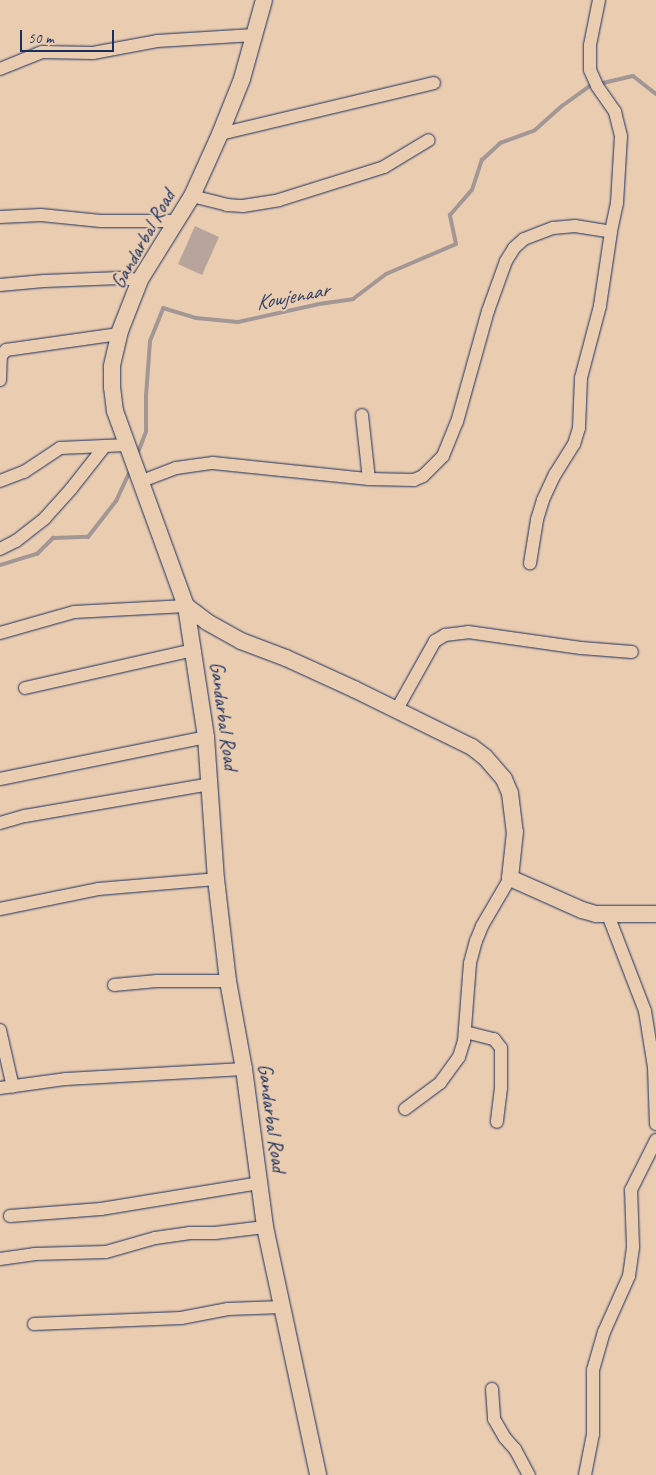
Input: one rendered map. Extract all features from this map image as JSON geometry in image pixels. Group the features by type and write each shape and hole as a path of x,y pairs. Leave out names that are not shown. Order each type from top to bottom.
{"street":[{"name":"Gandarbal Road","path":"266,0 242,79 220,134 192,196 140,280 119,334 112,367 112,387 115,411 142,480 186,606 206,737 211,784 216,879 228,981 244,1069 266,1227 318,1475"},
{"path":"530,564 537,520 544,500 555,474 574,444 579,428 581,378 600,306 617,203 621,136 615,112 590,70 590,45 599,0"},
{"path":"0,69 42,52 94,54 157,40 254,35"},
{"path":"220,134 434,83"},
{"path":"192,196 227,206 243,206 279,200 384,167 429,140"},
{"path":"0,218 40,214 101,221 178,221"},
{"path":"142,480 192,464 214,463 369,479 414,480 433,469 443,456 457,422 493,296 514,248 524,239 553,228 574,226 611,232"},
{"path":"0,285 120,278 140,280"},
{"path":"0,380 1,356 6,350 119,334"},
{"path":"362,415 369,479"},
{"path":"0,549 16,542 45,518 72,489 105,446"},
{"path":"0,481 24,472 60,448 128,446"},
{"path":"0,633 74,612 186,606 208,622 241,641 286,658 472,747 485,757 504,779 510,793 515,832 510,878 482,926 476,941 470,963 462,1048 454,1064 433,1089 405,1109"},
{"path":"398,710 435,641 445,635 468,632 581,648 632,652"},
{"path":"25,688 193,650"},
{"path":"0,779 206,737"},
{"path":"0,823 25,816 211,784"},
{"path":"510,878 582,910 608,915 656,914"},
{"path":"0,909 98,889 216,879"},
{"path":"608,915 645,1010 654,1067 656,1124"},
{"path":"114,985 157,981 228,981"},
{"path":"0,1030 6,1088 66,1079 244,1069"},
{"path":"465,1032 494,1039 501,1048 502,1088 497,1122"},
{"path":"585,1475 593,1434 591,1401 594,1364 604,1332 629,1276 632,1246 631,1190 656,1140"},
{"path":"10,1216 101,1210 260,1183"},
{"path":"0,1259 34,1254 106,1252 144,1240 162,1237 266,1227"},
{"path":"34,1324 181,1318 228,1309 282,1307"},
{"path":"492,1389 494,1419 505,1438 515,1449 529,1475"}],"building":[{"path":"195,226 219,237 202,275 178,264"}],"waterway":[{"name":"Kowjenaar","path":"137,455 146,431 146,396 150,341 163,308 196,318 238,322 319,304 353,299 386,274 456,244 450,215 472,190 482,160 500,143 535,130 562,106 590,86 633,76 656,94"},
{"name":"Kowjenaar","path":"0,565 37,554 53,538 88,537 116,501 130,471"}]}
